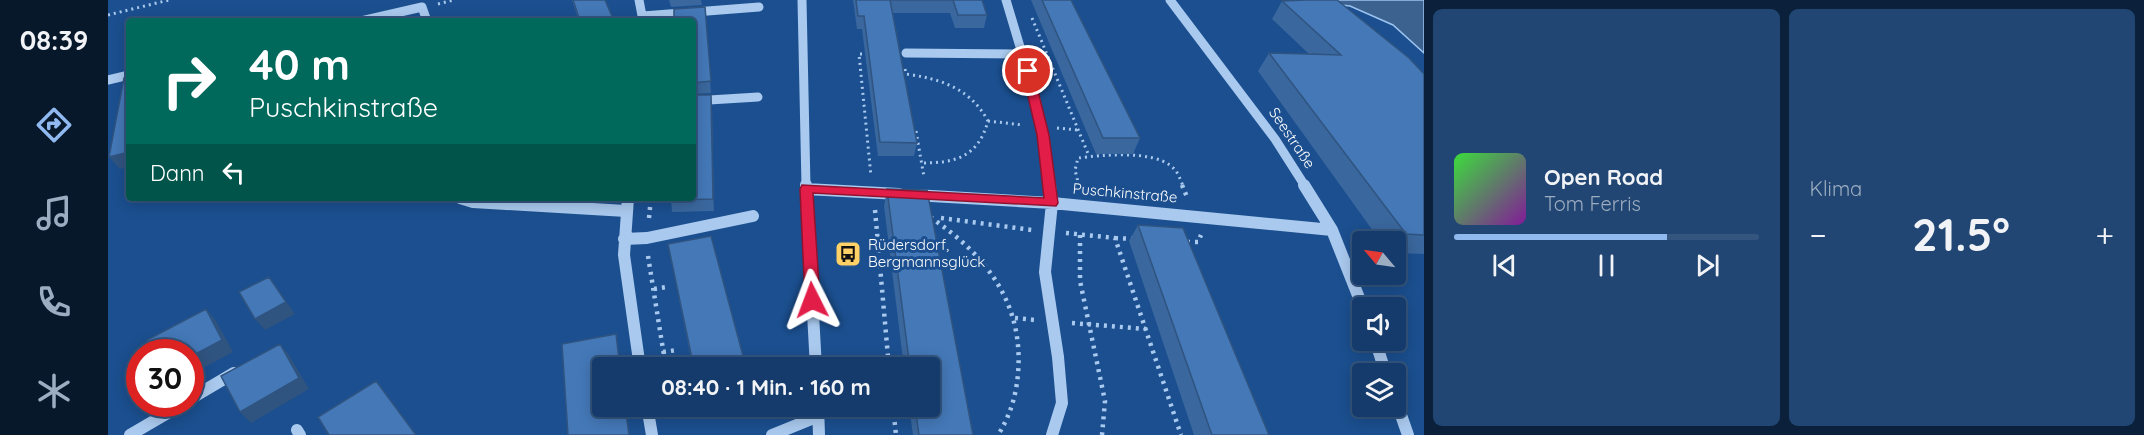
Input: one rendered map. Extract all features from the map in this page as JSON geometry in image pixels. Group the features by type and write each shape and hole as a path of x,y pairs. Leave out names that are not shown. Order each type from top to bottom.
{"street":[{"path":"639,0 643,18"},
{"path":"802,0 806,189 815,357"},
{"path":"1006,0 1024,54 1043,135 1052,203 1045,272 1062,403 1052,435"},
{"name":"Seestraße","path":"1170,0 1275,139 1332,230 1359,297"},
{"path":"374,18 422,7 426,18"},
{"path":"653,18 759,7"},
{"path":"906,53 1024,54"},
{"path":"108,80 126,76"},
{"path":"696,101 758,97"},
{"name":"Puschkinstraße","path":"806,189 1052,203 1332,230"},
{"path":"470,201 626,211"},
{"path":"628,201 624,240 625,266 638,357"},
{"path":"624,240 647,238 753,216"},
{"path":"204,391 249,365"},
{"path":"130,435 161,417"},
{"path":"649,417 652,435"},
{"path":"772,435 806,417"},
{"path":"818,417 819,435"},
{"path":"1402,417 1408,435"}],"path":[{"path":"108,15 168,0"},
{"path":"1029,10 1089,156"},
{"path":"1043,44 1053,44"},
{"path":"906,53 902,62 906,74 937,80 963,91 981,106 988,121 980,145 969,154 945,162 921,163"},
{"path":"871,54 859,54 888,357"},
{"path":"1054,69 1064,70"},
{"path":"916,131 932,228"},
{"path":"1134,148 1139,157"},
{"path":"651,201 647,238 664,357"},
{"path":"930,217 1115,238 1181,435"},
{"path":"930,217 955,231 974,250 991,271 1015,318 1019,372 1013,404 998,435"},
{"path":"1080,235 1080,281 1105,401 1102,435"},
{"path":"654,289 667,287"},
{"path":"1015,318 1146,329"},
{"path":"663,352 676,350"},
{"path":"894,417 896,435"}],"water":[{"path":"1326,0 1424,0 1424,53 1393,25 1350,6 1331,4"}],"building":[{"path":"573,0 605,0 613,18 579,18"},
{"path":"856,0 890,0 917,143 880,142 864,16 858,16"},
{"path":"953,0 982,0 987,15 958,15"},
{"path":"1042,0 1071,0 1140,138 1103,138"},
{"path":"1337,0 1409,58 1424,74 1424,235 1406,234 1406,231 1269,53 1341,55 1282,1"},
{"path":"705,7 711,81 696,83 696,18 674,18 674,9"},
{"path":"124,78 126,78 126,153 109,157"},
{"path":"696,95 711,95 713,199 696,199"},
{"path":"887,189 927,190 973,435 919,435 917,417 940,417 940,357 909,357"},
{"path":"1138,225 1183,228 1269,435 1212,435"},
{"path":"711,236 743,357 692,357 668,244"},
{"path":"269,277 286,302 255,319 239,292"},
{"path":"206,309 222,340 204,350 204,339 149,339"},
{"path":"616,334 619,357 592,357 592,417 627,417 629,435 568,435 562,344"},
{"path":"280,344 299,378 240,412 221,376"},
{"path":"376,381 416,435 329,435 318,417"}],"place":[{"name":"Rüdersdorf, Bergmannsglück","path":"848,254"}],"route":[{"path":"812,300 806,189 1052,203 1043,135 1028,71"}]}
